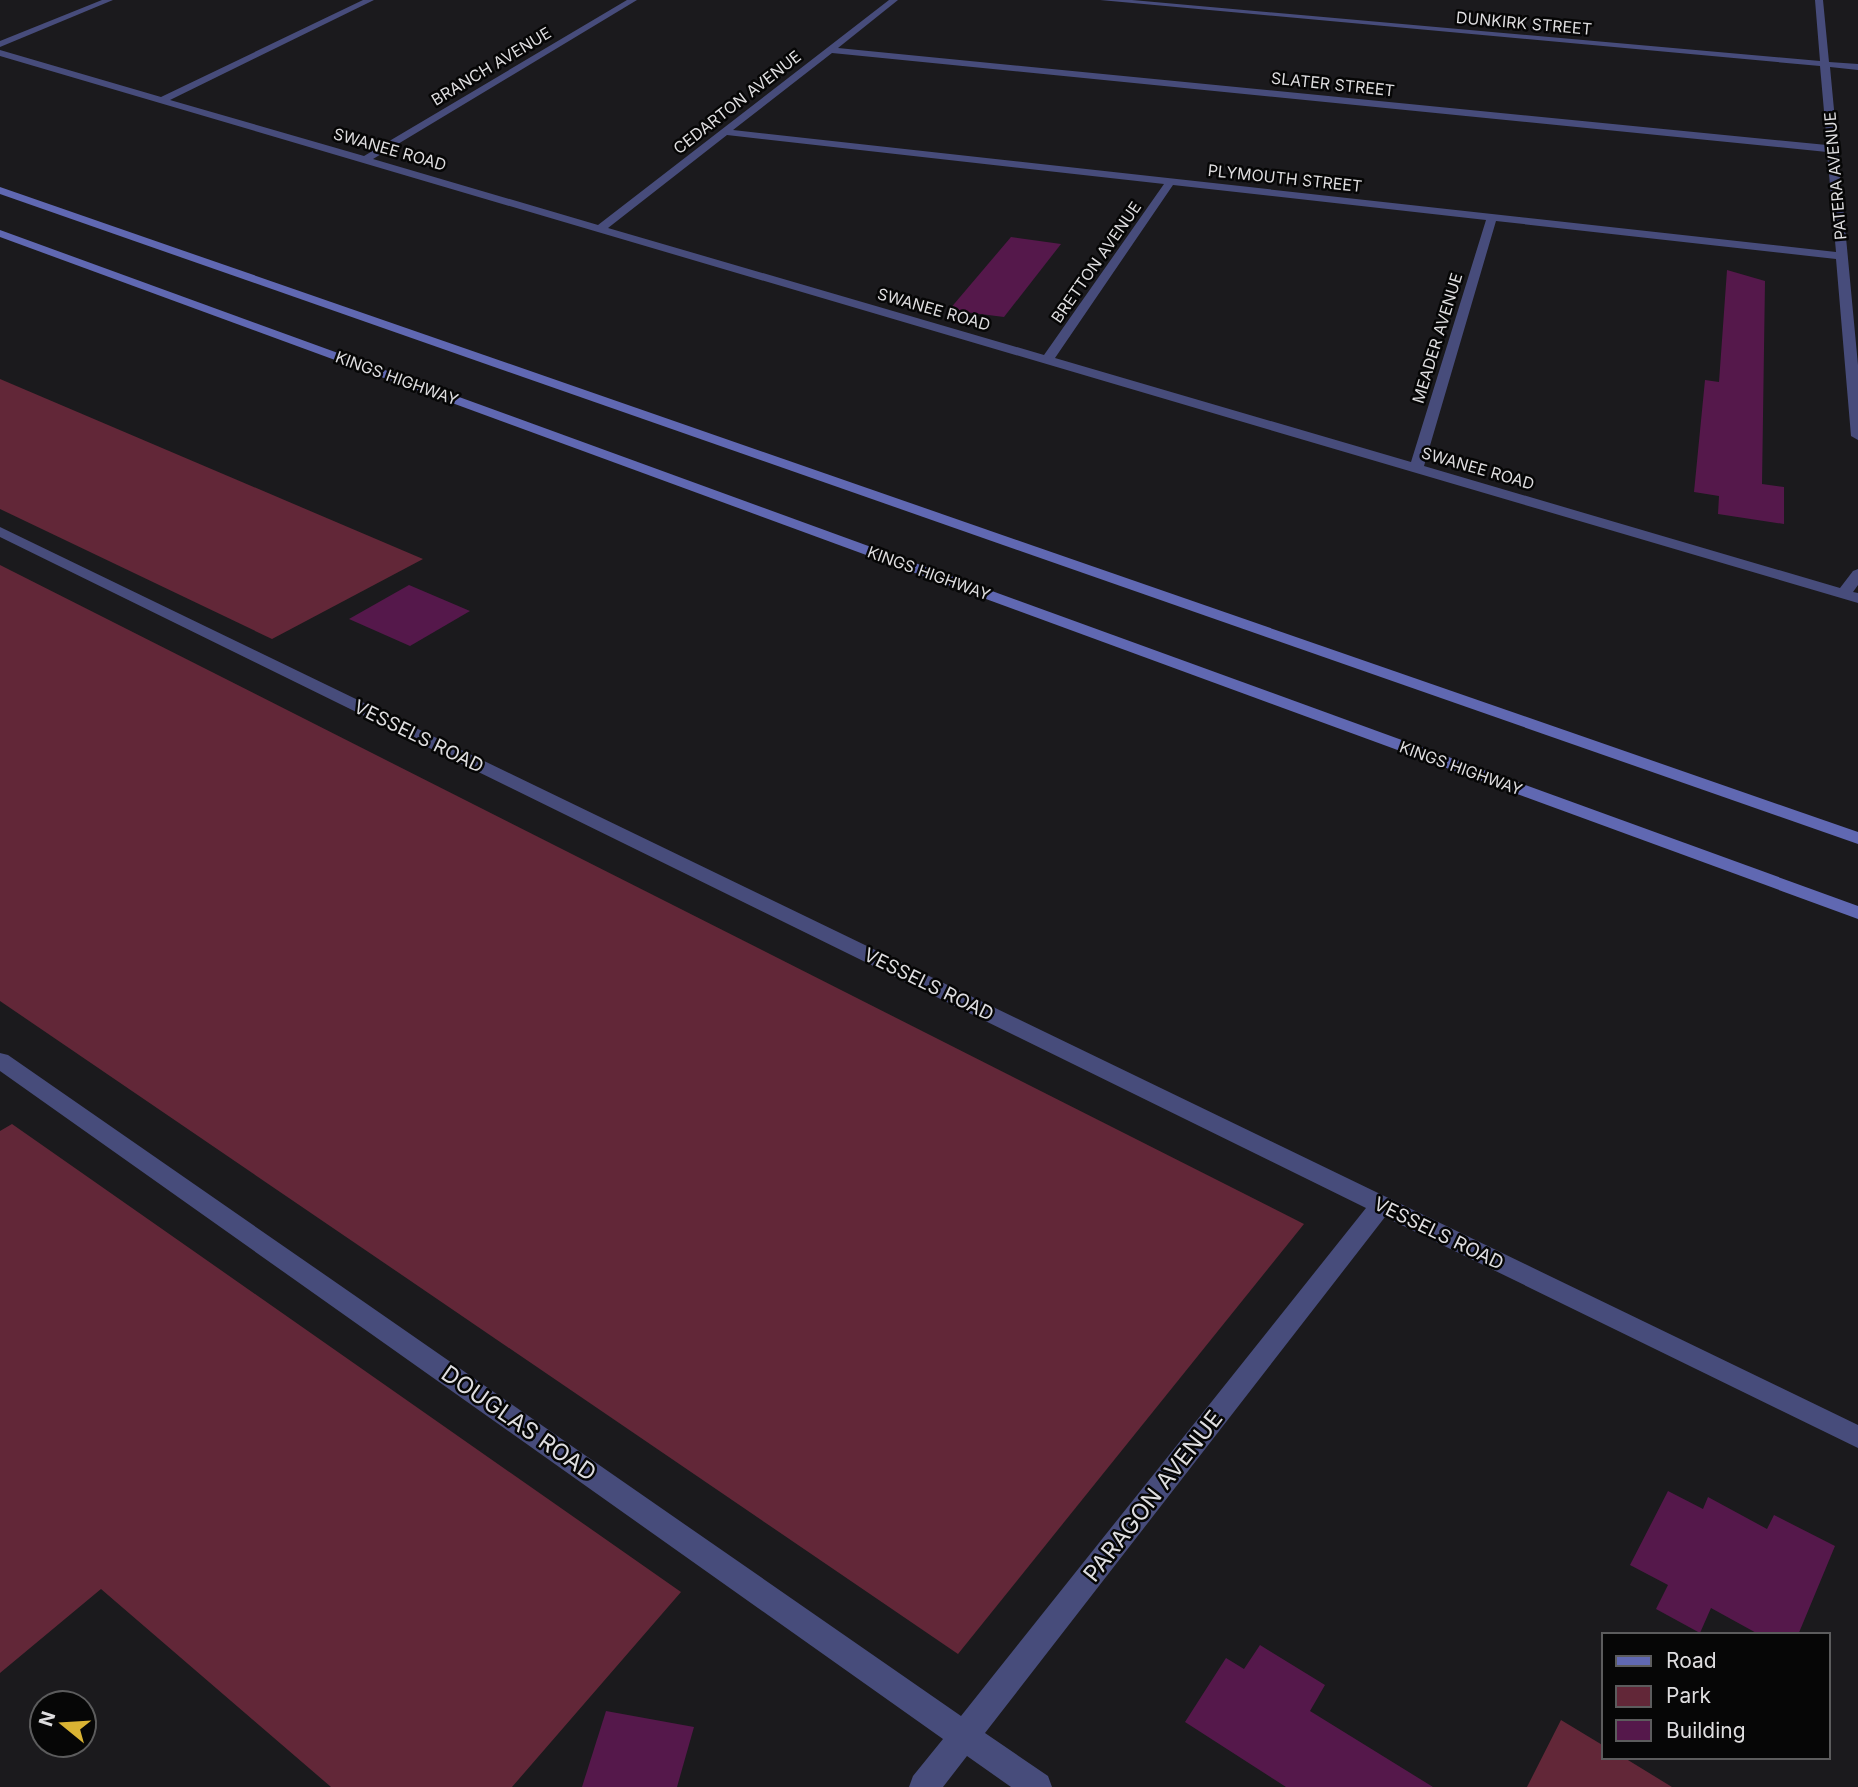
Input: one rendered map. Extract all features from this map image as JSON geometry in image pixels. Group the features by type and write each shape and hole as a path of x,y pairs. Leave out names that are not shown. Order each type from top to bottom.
{"main road":[{"path":"0,190 1858,838"},
{"name":"KINGS HIGHWAY","path":"0,233 1858,913"}],"street":[{"path":"0,44 109,0"},
{"path":"163,100 370,0"},
{"name":"BRANCH AVENUE","path":"365,160 633,0"},
{"name":"CEDARTON AVENUE","path":"600,229 894,0"},
{"name":"DUNKIRK STREET","path":"1104,0 1858,66"},
{"name":"PATERA AVENUE","path":"1819,0 1858,436"},
{"name":"SLATER STREET","path":"830,50 1832,149"},
{"name":"SWANEE ROAD","path":"0,53 1851,596"},
{"name":"PLYMOUTH STREET","path":"724,132 1842,256"},
{"name":"BRETTON AVENUE","path":"1047,360 1171,181"},
{"name":"MEADER AVENUE","path":"1416,468 1492,217"},
{"name":"VESSELS ROAD","path":"0,531 1858,1437"},
{"path":"1851,596 1858,574"},
{"name":"DOUGLAS ROAD","path":"0,1060 1037,1787"},
{"name":"PARAGON AVENUE","path":"925,1787 1381,1205"}],"green space":[{"path":"0,379 423,559 272,639 0,509"},
{"path":"0,565 1304,1224 958,1654 0,1001"},
{"path":"12,1124 681,1592 512,1787 331,1787 101,1589 0,1673 0,1131"},
{"path":"1561,1720 1602,1745 1602,1759 1626,1759 1672,1787 1527,1787"}],"building":[{"path":"1011,237 1061,244 1004,317 949,310"},
{"path":"1727,270 1765,281 1762,484 1784,487 1784,524 1718,514 1719,496 1694,492 1705,380 1719,382"},
{"path":"409,585 470,611 410,646 349,619"},
{"path":"1668,1491 1703,1509 1708,1497 1767,1529 1774,1515 1835,1546 1799,1633 1756,1633 1711,1608 1700,1633 1656,1609 1668,1585 1630,1565"},
{"path":"1260,1645 1325,1685 1310,1711 1433,1787 1286,1787 1185,1722 1226,1658 1244,1669"},
{"path":"606,1711 694,1727 677,1787 582,1787"}]}
